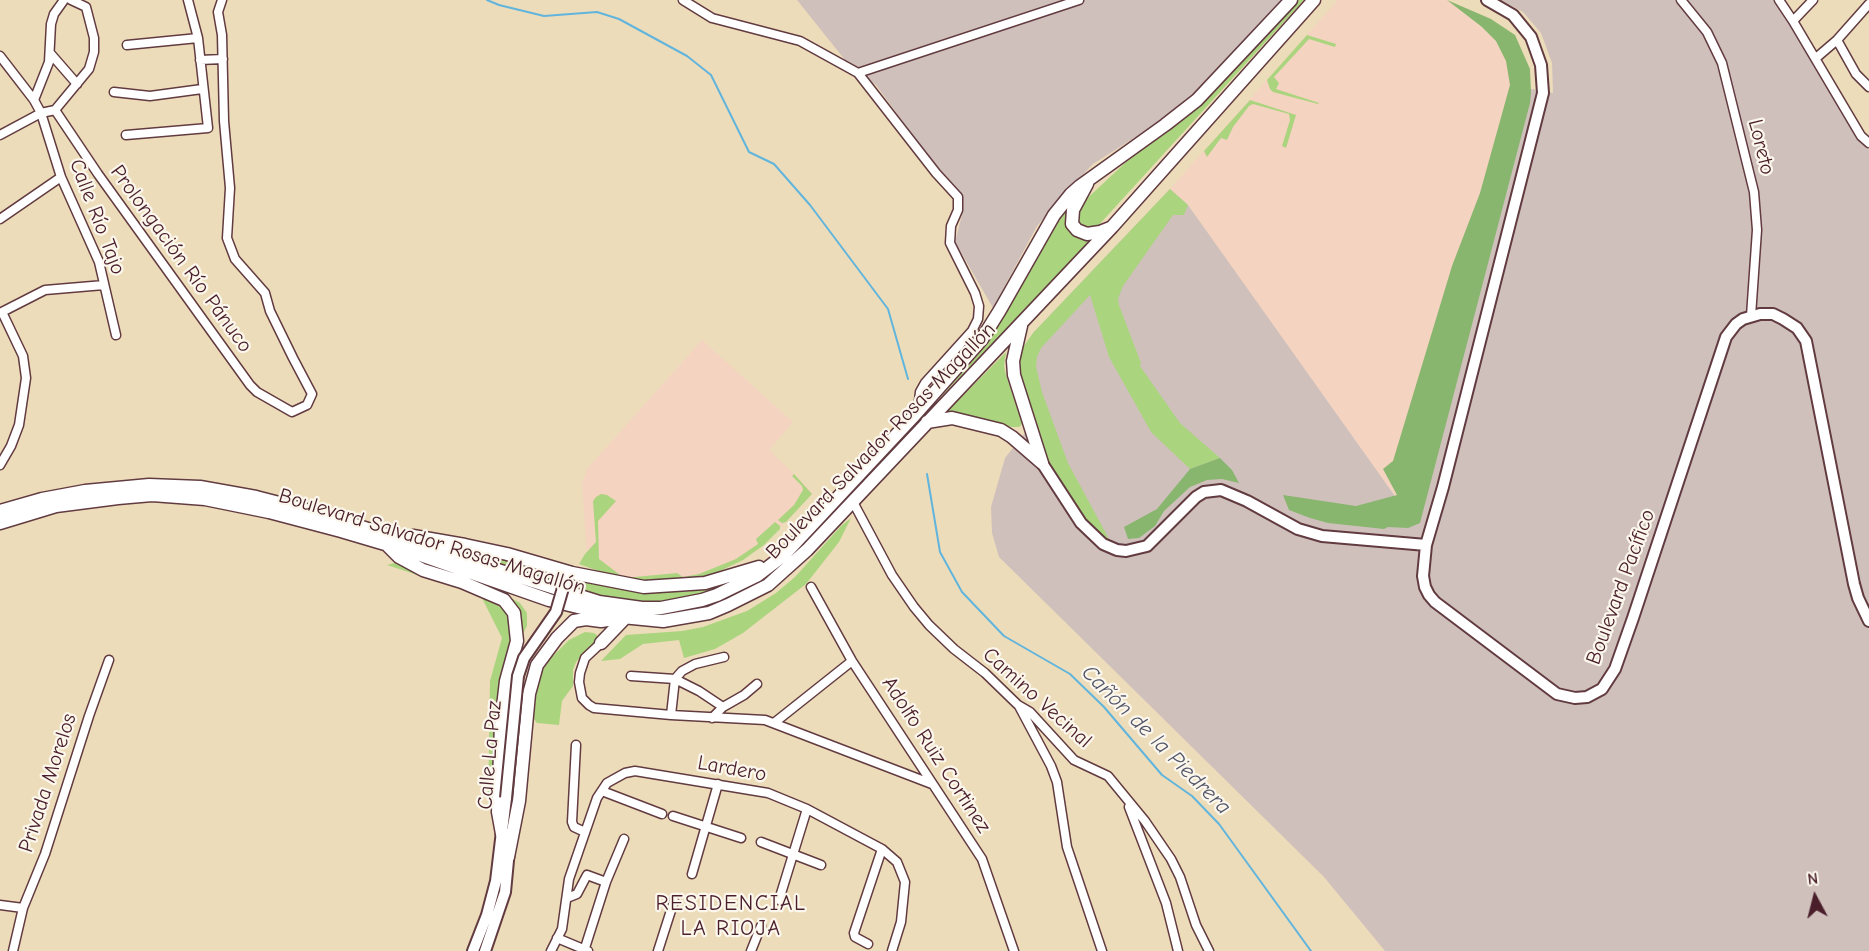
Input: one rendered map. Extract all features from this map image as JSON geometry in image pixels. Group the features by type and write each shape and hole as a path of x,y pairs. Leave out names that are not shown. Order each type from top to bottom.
{"highway":[{"name":"Boulevard Salvador Rosas Magallón","path":"0,511 42,499 85,491 173,484 256,497 375,531 599,602 642,608 684,604 717,596 758,575 784,555 982,339 1054,215 1071,194 1197,100 1291,0"},
{"name":"Boulevard Salvador Rosas Magallón","path":"0,523 34,512 73,504 117,498 180,496 269,512 388,545 549,600 623,618 652,621 709,613 768,585 787,569 1112,227 1314,0"},
{"path":"1091,177 1073,210 1072,224 1077,230 1086,234 1112,227"},
{"path":"1021,324 1013,361 1014,375 1042,463"},
{"path":"927,422 952,418 1002,430 1042,463"},
{"path":"375,531 507,554 568,577 644,587 705,583 744,573 784,555"},
{"path":"388,545 399,557 423,570 462,582 504,600 514,613 517,640 506,681 501,724 498,801 502,834"},
{"path":"596,622 623,618"},
{"path":"601,643 623,618"},
{"path":"508,857 519,801 529,694 537,665 557,638 574,621 586,619 596,622 602,627 601,643"}],"main road":[{"name":"Boulevard Pacífico","path":"1487,0 1513,15 1531,37 1541,65 1543,93 1443,487 1426,544 1423,576 1425,587 1435,602 1557,694 1575,698 1596,693 1610,680 1634,618 1726,337 1736,324 1751,316"},
{"path":"1751,316 1773,314 1784,318 1797,328 1806,341 1858,598 1869,621"},
{"path":"1042,463 1081,523 1103,544 1117,550 1126,551 1147,546 1196,497 1204,492 1221,490 1247,501 1298,529 1322,536 1426,544"},
{"name":"Calle La Paz","path":"473,951 493,895 509,798 522,679 530,657 558,617 568,577"},
{"name":"Calle La Paz","path":"485,951 505,892 509,798"}],"street":[{"path":"34,100 50,53 51,24 54,14 64,0"},
{"path":"0,135 41,113 56,111 89,69 94,38 86,7 71,0"},
{"path":"126,135 208,128 198,38 188,0"},
{"path":"207,122 224,121 223,59 218,12 222,0"},
{"path":"683,0 712,18 800,41 858,73 936,173 958,197 958,210 951,226 950,243 975,293 979,306 978,319 976,325 922,387 918,411"},
{"path":"858,73 1079,0"},
{"name":"Loreto","path":"1681,0 1707,32 1722,63 1754,192 1757,230 1751,316"},
{"path":"1779,0 1861,135 1869,143"},
{"path":"1793,21 1813,0"},
{"path":"1816,58 1837,40 1868,7"},
{"path":"127,45 198,38"},
{"path":"1837,40 1856,74 1869,87"},
{"path":"50,53 77,84"},
{"name":"Calle Río Tajo","path":"0,56 34,100 41,113 61,177 74,201 99,262 116,335"},
{"path":"200,60 223,59"},
{"path":"114,92 150,96 202,89"},
{"name":"Prolongación Río Pánuco","path":"56,111 98,174 250,385 257,392 292,412 307,405 312,394 289,350 265,293 235,259 228,246 226,231 230,188 224,121"},
{"path":"0,219 61,177"},
{"path":"0,465 19,425 26,370 23,356 1,313 45,290 104,285"},
{"name":"Camino Vecinal","path":"853,502 880,555 914,608 954,650 985,673 1018,705 1030,712 1074,760 1108,776 1145,821 1171,859 1180,877 1196,925 1209,951"},
{"name":"Adolfo Ruiz Cortinez","path":"811,587 852,661 986,865 1014,951"},
{"path":"601,643 581,665 579,682 585,702 594,708 671,715 757,718 932,784"},
{"path":"671,715 675,679 687,667 724,657"},
{"name":"Privada Morelos","path":"12,951 23,908 45,854 109,660"},
{"path":"774,723 852,661"},
{"path":"632,676 675,679 723,707"},
{"path":"712,717 757,684"},
{"path":"1018,705 1047,758 1057,782 1067,847 1102,951"},
{"path":"576,745 574,826 585,832"},
{"name":"Lardero","path":"560,940 572,870 597,798 607,783 625,772 635,771 768,793 807,809 882,849 897,862 905,882 901,922 892,951"},
{"path":"692,874 718,784"},
{"path":"602,791 662,814"},
{"path":"1127,801 1162,894 1178,951"},
{"path":"779,900 807,809"},
{"path":"673,816 741,838"},
{"path":"560,940 586,950 606,882 624,839"},
{"path":"761,842 821,865"},
{"path":"868,944 855,937 854,933 882,849"},
{"path":"567,898 577,894 586,875 606,882"},
{"path":"658,951 674,900"},
{"path":"0,905 23,908"},
{"path":"751,951 761,926"},
{"path":"551,951 560,940"},
{"path":"560,940 560,951"}],"shaded area":[{"path":"797,0 1282,0 1208,81 1156,124 1093,164 1059,200 1037,226 993,308 955,242 963,211 961,193 939,171 876,85 849,65"},
{"path":"1338,0 1447,0 1496,41 1506,61 1510,76 1510,85 1402,507 1188,205 1170,189"},
{"path":"1501,0 1775,0 1859,139 1869,150 1869,951 1385,951 1324,877 999,557 992,533 991,507 1005,458 1036,419 1033,333 1170,189 1188,205 1402,506 1510,85 1553,93 1552,63 1541,33 1523,12"},
{"path":"702,340 793,422 769,450 813,493 770,538 738,560 697,579 623,580 588,568 582,484 587,469"}],"green space":[{"path":"1299,0 1304,0 1097,227 1090,229 1078,223 1079,206 1125,163 1199,107"},
{"path":"1447,0 1491,19 1515,35 1530,69 1530,103 1420,523 1408,528 1388,527 1384,529 1328,523 1289,510 1283,495 1356,506 1397,495 1383,469 1393,461 1452,266 1480,193 1510,85 1506,61 1496,41"},
{"path":"1307,35 1336,44 1335,47 1309,39 1274,77 1279,83 1276,89 1318,104 1273,92 1267,80"},
{"path":"1250,100 1296,115 1286,148 1282,146 1290,120 1289,114 1253,104 1233,127 1227,140 1221,138 1207,157 1204,151"},
{"path":"1170,189 1188,205 1184,215 1173,215 1123,286 1118,299 1119,305 1141,363 1140,366 1180,423 1220,458 1190,469 1151,432 1109,357 1090,295 1041,348 1037,357 1036,366 1042,392 1068,463 1109,539 1085,520 1051,469 1041,446 1018,368 1021,350 1033,333"},
{"path":"1074,200 1075,234 1085,241 1093,240 920,418 998,327 1035,257"},
{"path":"1006,352 1004,366 1006,375 1022,424 1019,427 1012,427 947,412"},
{"path":"1220,458 1232,470 1239,483 1222,479 1207,480 1190,487 1164,511 1155,526 1139,538 1128,539 1124,527 1157,509 1190,469"},
{"path":"794,474 812,494 786,522 782,523 778,520 794,505 803,490 792,476"},
{"path":"601,494 616,501 598,521 599,559 624,578 677,573 683,577 699,574 736,559 758,544 756,539 775,522 780,529 764,545 743,560 720,571 697,578 661,583 623,580 579,564 596,542 593,501"},
{"path":"851,518 839,542 806,584 743,633 715,649 684,658 679,640 643,644 620,659 601,661 626,635 682,631 703,627 747,611 776,593 795,577"},
{"path":"469,547 560,575 562,583 551,582 469,551"},
{"path":"410,562 499,591 520,603 527,613 527,626 504,668 497,752 488,808 490,681 502,638 481,596 387,565"},
{"path":"741,579 718,591 658,603 620,602 574,589 571,586 585,580 628,591 685,592 717,588"},
{"path":"585,632 594,633 599,637 594,646 576,662 573,670 573,686 562,701 559,725 537,723 534,719 537,687 543,670 550,659 569,640"}],"waterway":[{"name":"Cañón de la Piedrera","path":"487,0 544,16 597,12 619,19 687,56 711,75 749,152 774,164 810,205 888,309 908,379"},
{"name":"Cañón de la Piedrera","path":"927,474 940,552 962,592 1004,636 1070,674 1104,707 1162,775 1192,796 1219,824 1311,951"}],"district":[{"name":"RESIDENCIAL LA RIOJA","path":"731,916"}]}
